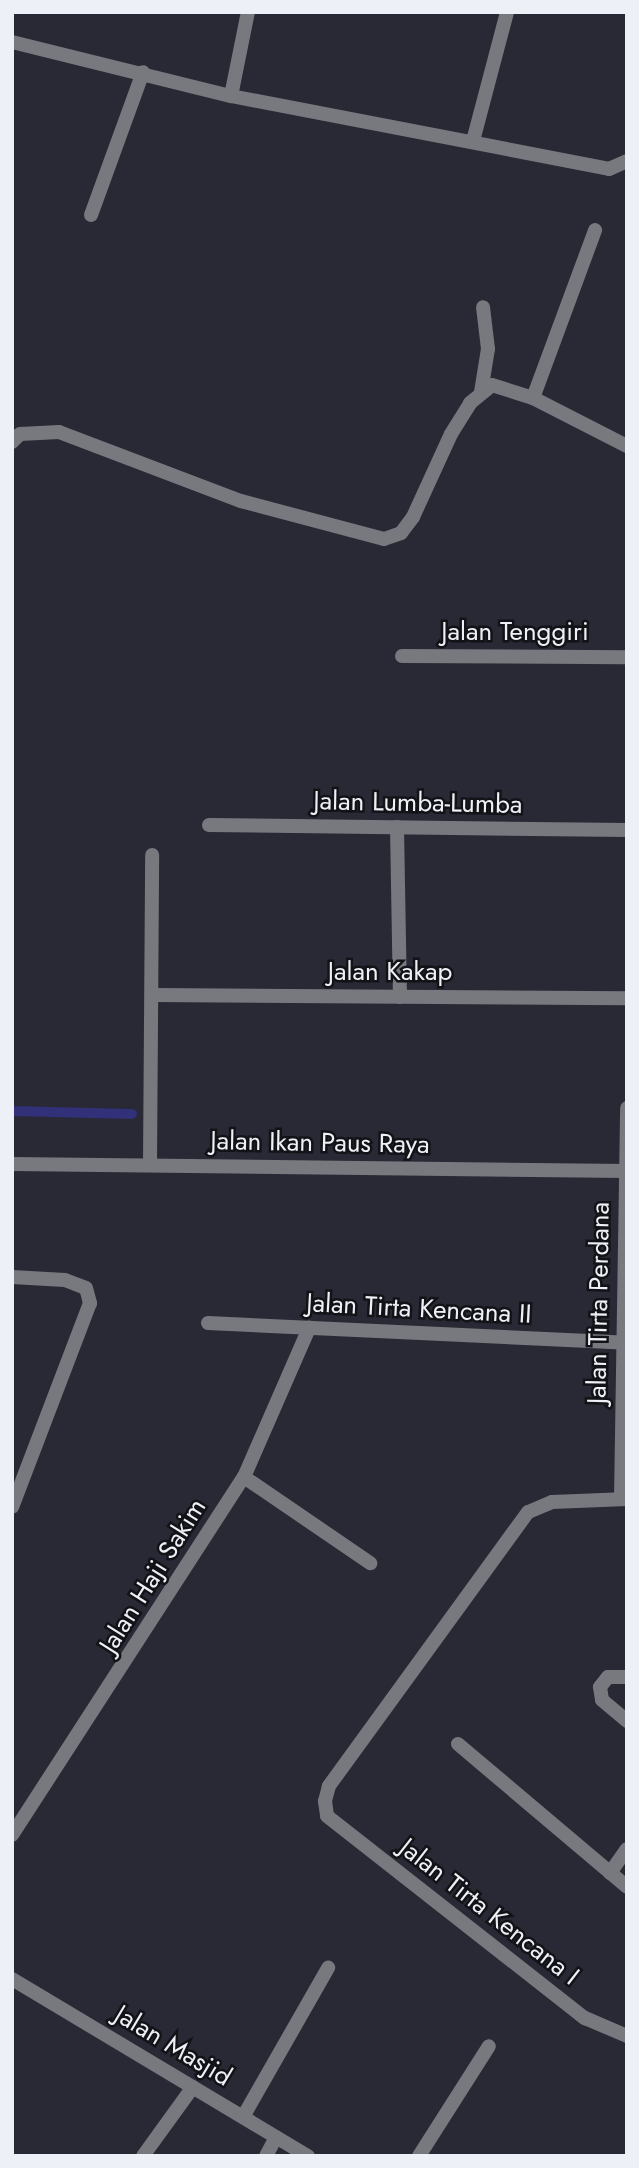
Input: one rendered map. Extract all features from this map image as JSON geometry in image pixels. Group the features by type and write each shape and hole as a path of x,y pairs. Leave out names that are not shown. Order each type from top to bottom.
{"street":[{"path":"231,96 248,12"},
{"path":"473,141 508,12"},
{"path":"12,42 143,72 231,96 609,169 627,161"},
{"path":"91,215 143,72"},
{"path":"533,398 595,230"},
{"path":"481,392 488,349 483,307"},
{"path":"12,442 20,434 59,432 241,501 384,538 401,533 413,517 451,435 481,392 492,385 533,398 627,446"},
{"name":"Jalan Tenggiri","path":"402,656 627,657"},
{"name":"Jalan Lumba-Lumba","path":"209,825 627,830"},
{"path":"397,827 400,997"},
{"path":"150,1166 152,855"},
{"name":"Jalan Kakap","path":"153,995 627,998"},
{"name":"Jalan Tirta Perdana","path":"624,1499 627,1108"},
{"name":"Jalan Ikan Paus Raya","path":"12,1164 626,1171"},
{"path":"12,1278 65,1280 86,1288 90,1303 12,1507"},
{"name":"Jalan Tirta Kencana II","path":"208,1323 625,1343"},
{"name":"Jalan Haji Sakim","path":"12,1835 244,1477 309,1328"},
{"path":"244,1477 370,1563"},
{"name":"Jalan Tirta Kencana I","path":"624,1499 552,1502 528,1512 329,1786 327,1816 585,2018 627,2036"},
{"path":"627,1677 608,1677 600,1688 602,1700 627,1721"},
{"path":"458,1744 627,1887"},
{"path":"610,1873 627,1849"},
{"path":"243,2117 328,1968"},
{"name":"Jalan Masjid","path":"12,1979 308,2156"},
{"path":"419,2156 489,2046"},
{"path":"143,2156 193,2087"},
{"path":"266,2156 276,2137"}],"waterway":[{"path":"12,1111 132,1114"}]}
